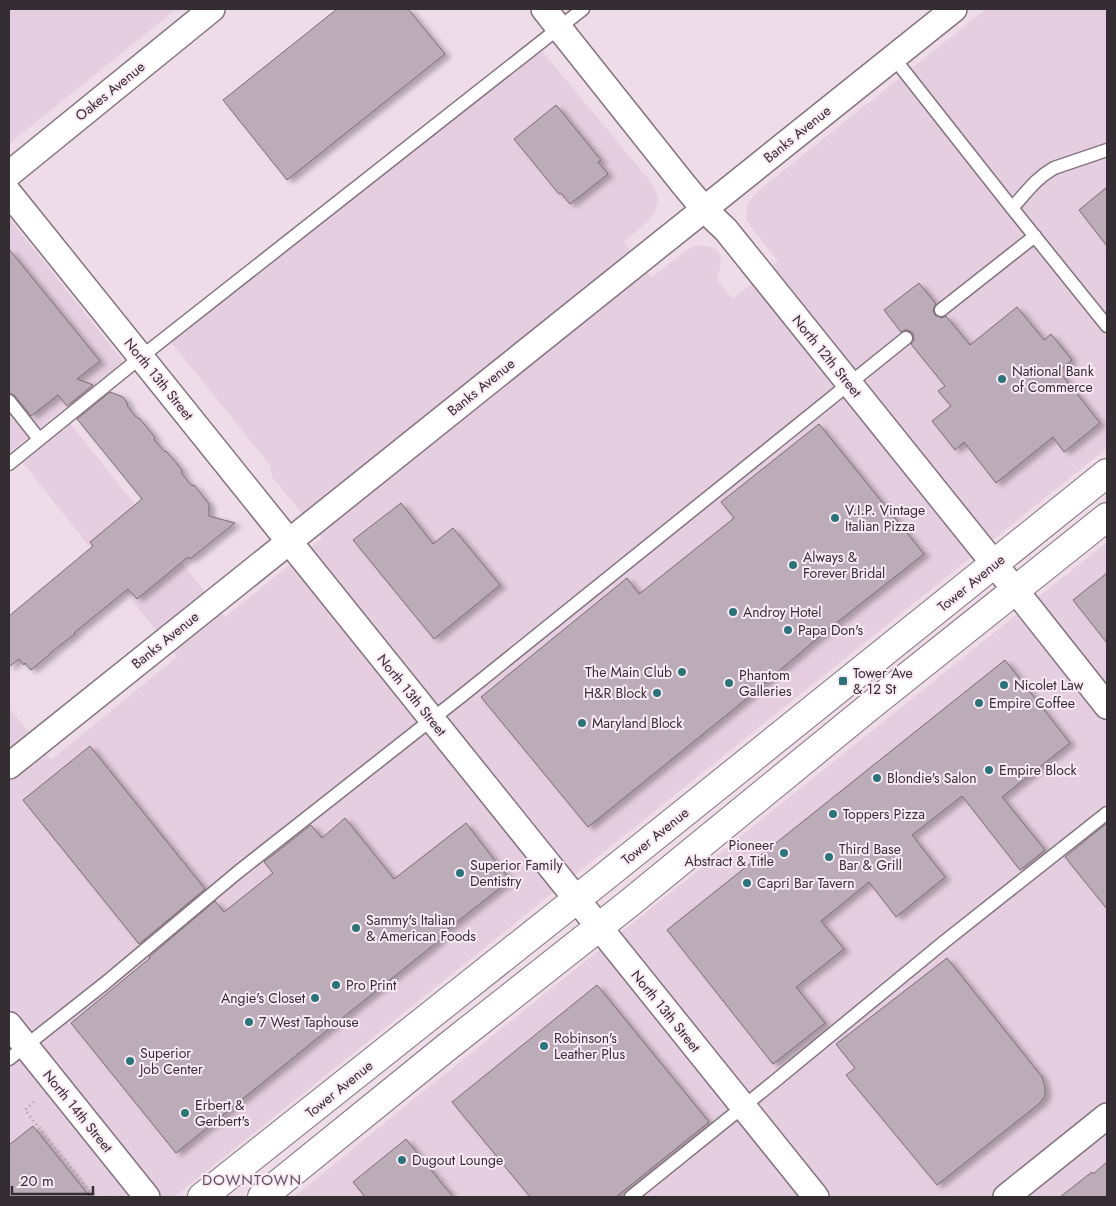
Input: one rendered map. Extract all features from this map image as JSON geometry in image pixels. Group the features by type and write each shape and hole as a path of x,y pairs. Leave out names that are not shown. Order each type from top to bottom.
{"main road":[{"name":"Tower Avenue","path":"202,1197 1107,473"},
{"path":"262,1197 1107,517"}],"street":[{"name":"Oakes Avenue","path":"9,174 212,9"},
{"name":"Banks Avenue","path":"9,766 954,9"},
{"name":"North 12th Street","path":"552,18 672,170 704,208 726,230 1107,706"},
{"name":"North 13th Street","path":"9,193 816,1197"},
{"name":"North 14th Street","path":"9,1025 17,1053 147,1197"},
{"path":"1006,1197 1107,1116"}],"lane":[{"path":"9,464 552,18 583,9"},
{"path":"893,57 1107,326"},
{"path":"1012,208 1041,176 1054,168 1107,150"},
{"path":"941,310 1035,236"},
{"path":"17,1053 111,978 238,872 472,688 906,338"},
{"path":"9,401 39,439"},
{"path":"631,1197 744,1107 944,942 1107,813"}],"path":[{"path":"34,1102 25,1110 94,1197"}],"shaded area":[{"path":"9,9 176,9 9,144"},
{"path":"986,9 1107,9 1107,448 174,1197 9,1197 9,708 51,760 177,657 23,463 70,423 225,617 322,538 272,477 270,465 171,342 541,50 650,181 656,192 658,199 655,211 648,221 624,242 651,278 692,247 702,245 714,248 720,256 721,264 717,280 733,299 778,261 747,220 748,204 753,197"},
{"path":"9,218 123,361 9,453"},
{"path":"1107,542 1107,1197 294,1197 414,1099"}],"building":[{"path":"337,9 408,9 445,54 287,180 223,100"},
{"path":"556,105 601,160 598,162 608,174 570,204 561,193 559,194 514,139"},
{"path":"1107,187 1107,246 1079,210"},
{"path":"9,249 100,361 77,379 93,385 67,406 58,395 31,416 15,396 9,393"},
{"name":"National Bank of Commerce","path":"919,283 936,304 933,311 935,315 942,318 946,316 970,345 1017,307 1044,340 1051,334 1072,360 1059,371 1100,423 1064,452 1053,437 996,483 964,442 955,450 932,421 951,406 938,391 945,386 911,344 914,340 913,333 908,330 901,332 884,310"},
{"path":"110,392 123,397 128,407 154,436 155,441 182,470 182,474 191,485 195,486 209,504 209,516 235,523 190,559 188,557 137,599 128,589 31,670 19,659 9,667 9,616 93,546 90,542 142,499 77,419"},
{"path":"819,424 924,554 826,631 734,709 588,827 481,697 627,578 639,594 734,518 721,502"},
{"path":"401,503 433,544 453,528 500,585 434,639 353,540"},
{"path":"1107,573 1107,643 1073,600"},
{"path":"1005,660 1070,743 1002,797 1045,850 1020,870 962,796 912,835 945,877 896,917 869,882 821,921 844,949 796,987 825,1023 773,1064 667,930"},
{"path":"90,746 205,889 139,944 23,800"},
{"path":"345,818 394,879 466,823 510,880 439,936 441,939 176,1153 71,1023 215,901 224,912 273,873 264,862 311,825 322,838"},
{"path":"1107,823 1107,909 1065,857"},
{"path":"947,958 1042,1077 1045,1096 1040,1103 937,1185 846,1075 855,1068 836,1044"},
{"path":"597,985 709,1122 616,1197 530,1197 452,1102"},
{"path":"33,1126 90,1197 9,1197 9,1145"},
{"path":"406,1139 453,1197 365,1197 353,1182"},
{"path":"1107,1162 1107,1197 1060,1197 1092,1172 1093,1174"}],"place":[{"name":"National Bank of Commerce","path":"1002,379"},
{"name":"V.I.P. Vintage Italian Pizza","path":"835,518"},
{"name":"Always & Forever Bridal","path":"793,565"},
{"name":"Androy Hotel","path":"733,612"},
{"name":"Papa Don's","path":"788,630"},
{"name":"The Main Club","path":"682,672"},
{"name":"Tower Ave & 12 St","path":"843,681"},
{"name":"Phantom Galleries","path":"729,683"},
{"name":"Nicolet Law","path":"1004,685"},
{"name":"H&R Block","path":"657,693"},
{"name":"Empire Coffee","path":"979,703"},
{"name":"Maryland Block","path":"582,723"},
{"name":"Empire Block","path":"989,770"},
{"name":"Blondie's Salon","path":"877,778"},
{"name":"Toppers Pizza","path":"833,814"},
{"name":"Pioneer Abstract & Title","path":"784,853"},
{"name":"Third Base Bar & Grill","path":"829,857"},
{"name":"Superior Family Dentistry","path":"460,873"},
{"name":"Capri Bar Tavern","path":"747,883"},
{"name":"Sammy's Italian & American Foods","path":"356,928"},
{"name":"Pro Print","path":"336,985"},
{"name":"Angie's Closet","path":"315,998"},
{"name":"7 West Taphouse","path":"249,1022"},
{"name":"Robinson's Leather Plus","path":"544,1046"},
{"name":"Superior Job Center","path":"130,1061"},
{"name":"Erbert & Gerbert's","path":"185,1113"},
{"name":"Dugout Lounge","path":"402,1160"}],"district":[{"name":"DOWNTOWN","path":"252,1180"}]}
